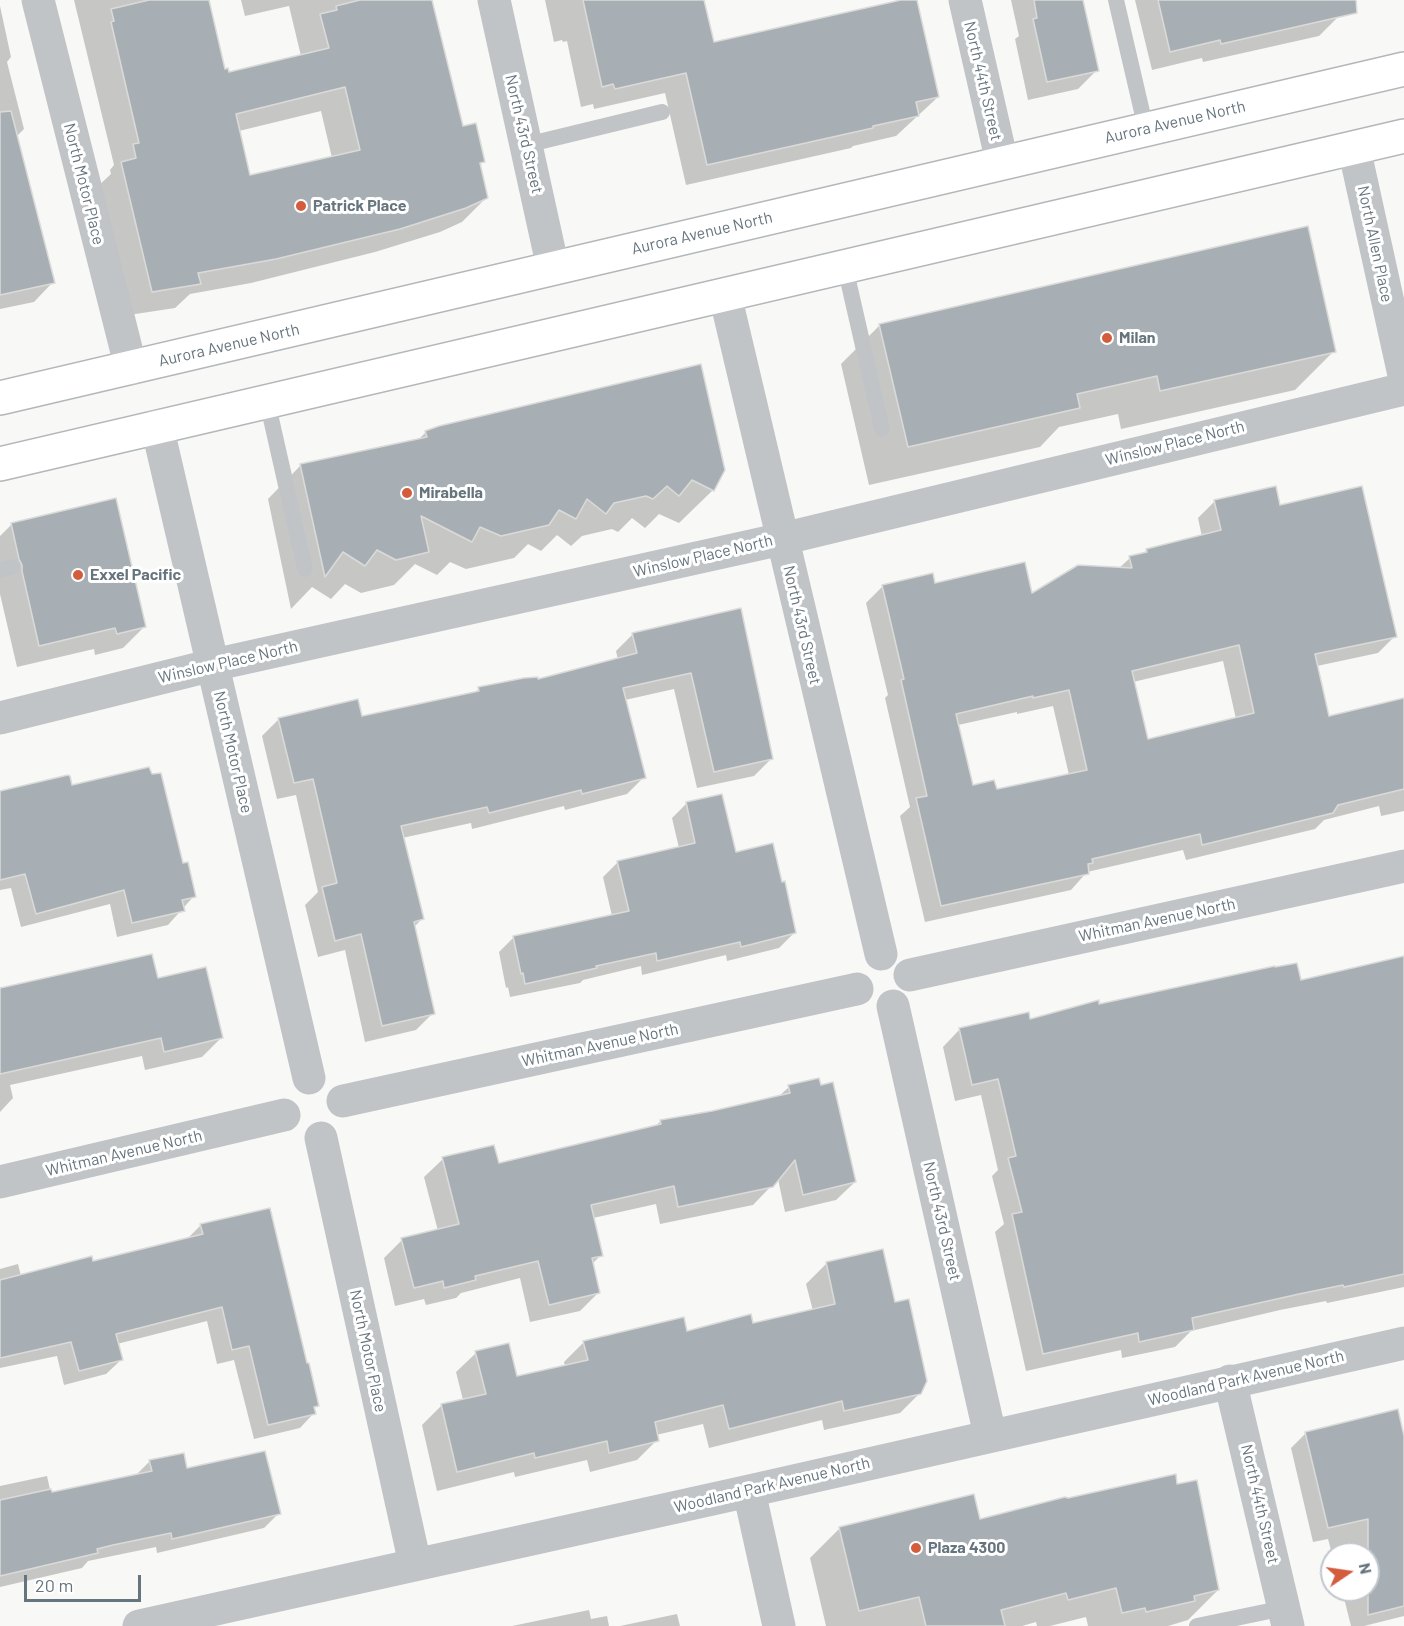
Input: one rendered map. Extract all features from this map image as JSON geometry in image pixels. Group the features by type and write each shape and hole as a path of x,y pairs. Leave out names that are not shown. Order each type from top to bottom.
{"highway":[{"name":"Aurora Avenue North","path":"0,398 1404,69"},
{"path":"0,464 1404,136"}],"street":[{"name":"North Motor Place","path":"38,0 130,368"},
{"name":"North 43rd Street","path":"494,0 553,268"},
{"name":"North 44th Street","path":"965,0 1002,162"},
{"name":"North Allen Place","path":"1354,148 1404,375"},
{"name":"North 43rd Street","path":"725,295 881,954"},
{"name":"Winslow Place North","path":"0,717 213,665 782,538 1404,388"},
{"name":"North Motor Place","path":"157,426 309,1078"},
{"name":"Whitman Avenue North","path":"910,975 1404,866"},
{"path":"890,954 905,963 910,975 907,995 894,1006 885,1008 869,1003 857,989 859,970 871,956 890,954"},
{"name":"Whitman Avenue North","path":"343,1101 857,989"},
{"name":"North 43rd Street","path":"894,1006 990,1435"},
{"path":"309,1078 323,1079 331,1084 339,1091 343,1101 344,1112 341,1122 335,1131 321,1138 304,1138 295,1133 288,1126 282,1108 289,1090 295,1083 309,1078"},
{"name":"Whitman Avenue North","path":"0,1182 284,1115"},
{"name":"North Motor Place","path":"321,1138 415,1564"},
{"name":"Woodland Park Avenue North","path":"139,1626 749,1491 1404,1342"},
{"name":"North 44th Street","path":"1230,1381 1286,1617"},
{"path":"749,1491 779,1626"}],"lane":[{"path":"1116,0 1146,129"},
{"path":"526,145 662,112"},
{"path":"845,267 882,429"},
{"path":"267,401 305,569"},
{"path":"1197,1626 1286,1617"}],"building":[{"path":"149,0 209,0 225,69 228,68 229,72 329,48 320,14 337,10 336,6 360,0 432,0 463,126 476,123 485,162 480,163 488,198 466,208 400,229 276,259 198,273 201,284 152,292 121,162 136,158 133,144 139,143 111,22 114,21 111,9","holes":["345,87 360,150 250,175 236,114"]},
{"path":"583,0 704,0 714,42 901,0 917,0 939,97 916,102 919,116 707,165 686,73 615,89 613,84 602,87"},
{"path":"1034,0 1083,0 1099,71 1047,82 1033,19 1037,18"},
{"path":"1158,0 1356,0 1357,13 1221,44 1220,40 1170,52"},
{"path":"11,111 55,283 0,295 0,112"},
{"name":"Milan","path":"1308,226 1336,352 1160,391 1157,376 1077,394 1080,408 908,447 879,324"},
{"path":"701,364 725,470 714,491 692,480 679,496 667,486 653,499 646,496 614,503 606,514 587,499 576,519 559,510 549,525 501,536 480,527 472,542 421,516 429,552 396,560 377,550 365,566 343,552 325,577 300,464 427,437 425,431 439,426"},
{"path":"1276,486 1280,505 1362,486 1397,637 1315,654 1329,716 1404,698 1404,789 1338,805 1333,813 1202,845 1200,834 1092,859 1093,863 1088,864 1089,874 941,906 916,798 927,796 901,680 904,679 882,585 933,573 935,583 1025,562 1032,593 1078,565 1132,568 1129,556 1147,552 1146,549 1221,530 1214,500","holes":["1239,645 1254,713 1148,739 1132,671","1069,690 1087,770 997,789 994,780 973,785 956,714"]},
{"name":"Exxel Pacific","path":"116,498 146,627 117,634 115,628 39,646 11,523"},
{"path":"741,608 773,759 714,772 691,673 623,688 646,778 582,794 581,790 489,813 487,807 401,826 424,919 414,922 435,1014 382,1026 361,934 335,941 322,887 337,883 313,779 294,783 278,718 358,699 362,716 479,691 478,687 524,678 538,677 538,679 637,653 632,633"},
{"path":"149,767 152,774 161,773 183,863 188,862 196,897 182,900 185,911 132,923 124,890 36,914 25,874 0,880 0,791 68,775 72,785"},
{"path":"722,794 736,852 773,843 782,882 785,881 796,933 741,947 740,942 657,961 656,953 525,984 513,936 629,911 617,861 695,843 686,802"},
{"path":"152,954 158,978 206,967 223,1038 164,1052 161,1038 0,1074 0,988"},
{"path":"1404,956 1404,1274 1192,1318 1194,1330 1139,1342 1138,1333 1043,1354 1012,1214 1022,1212 1008,1158 1016,1156 998,1079 972,1085 959,1028 1029,1012 1030,1019 1099,1000 1099,1004 1275,966 1297,963 1301,980"},
{"path":"819,1078 821,1085 833,1082 856,1182 803,1195 795,1160 773,1187 678,1207 674,1186 591,1205 603,1256 592,1258 600,1293 549,1305 538,1261 475,1276 476,1280 444,1288 443,1281 414,1288 401,1238 459,1224 442,1157 494,1145 499,1163 661,1124 660,1120 790,1093 788,1085"},
{"path":"270,1208 319,1406 314,1407 316,1414 268,1425 249,1346 232,1350 222,1307 116,1334 123,1360 79,1371 71,1342 0,1358 0,1280 92,1256 93,1261 203,1234 200,1224"},
{"path":"883,1249 895,1302 909,1299 927,1381 921,1394 844,1411 842,1401 729,1429 723,1405 655,1422 659,1441 609,1453 607,1441 535,1458 534,1453 457,1472 441,1404 486,1394 475,1351 509,1343 517,1376 588,1360 583,1341 684,1317 687,1331 751,1314 753,1323 835,1304 826,1262"},
{"path":"1398,1409 1404,1436 1404,1606 1368,1615 1368,1602 1380,1602 1380,1542 1368,1542 1368,1519 1328,1528 1305,1432"},
{"path":"265,1451 281,1514 172,1539 171,1533 113,1545 97,1549 98,1553 0,1576 0,1500 51,1489 52,1492 152,1471 149,1460 184,1453 187,1468"},
{"path":"1176,1474 1177,1484 1197,1480 1219,1590 1194,1596 1195,1601 1146,1612 1145,1608 1122,1613 1116,1588 1068,1600 1066,1593 1001,1610 1005,1626 926,1626 919,1597 859,1611 839,1527 974,1494 980,1519 1065,1497"}],"place":[{"name":"Patrick Place","path":"301,206"},
{"name":"Milan","path":"1107,338"},
{"name":"Mirabella","path":"407,493"},
{"name":"Exxel Pacific","path":"78,575"},
{"name":"Plaza 4300","path":"916,1548"}]}
